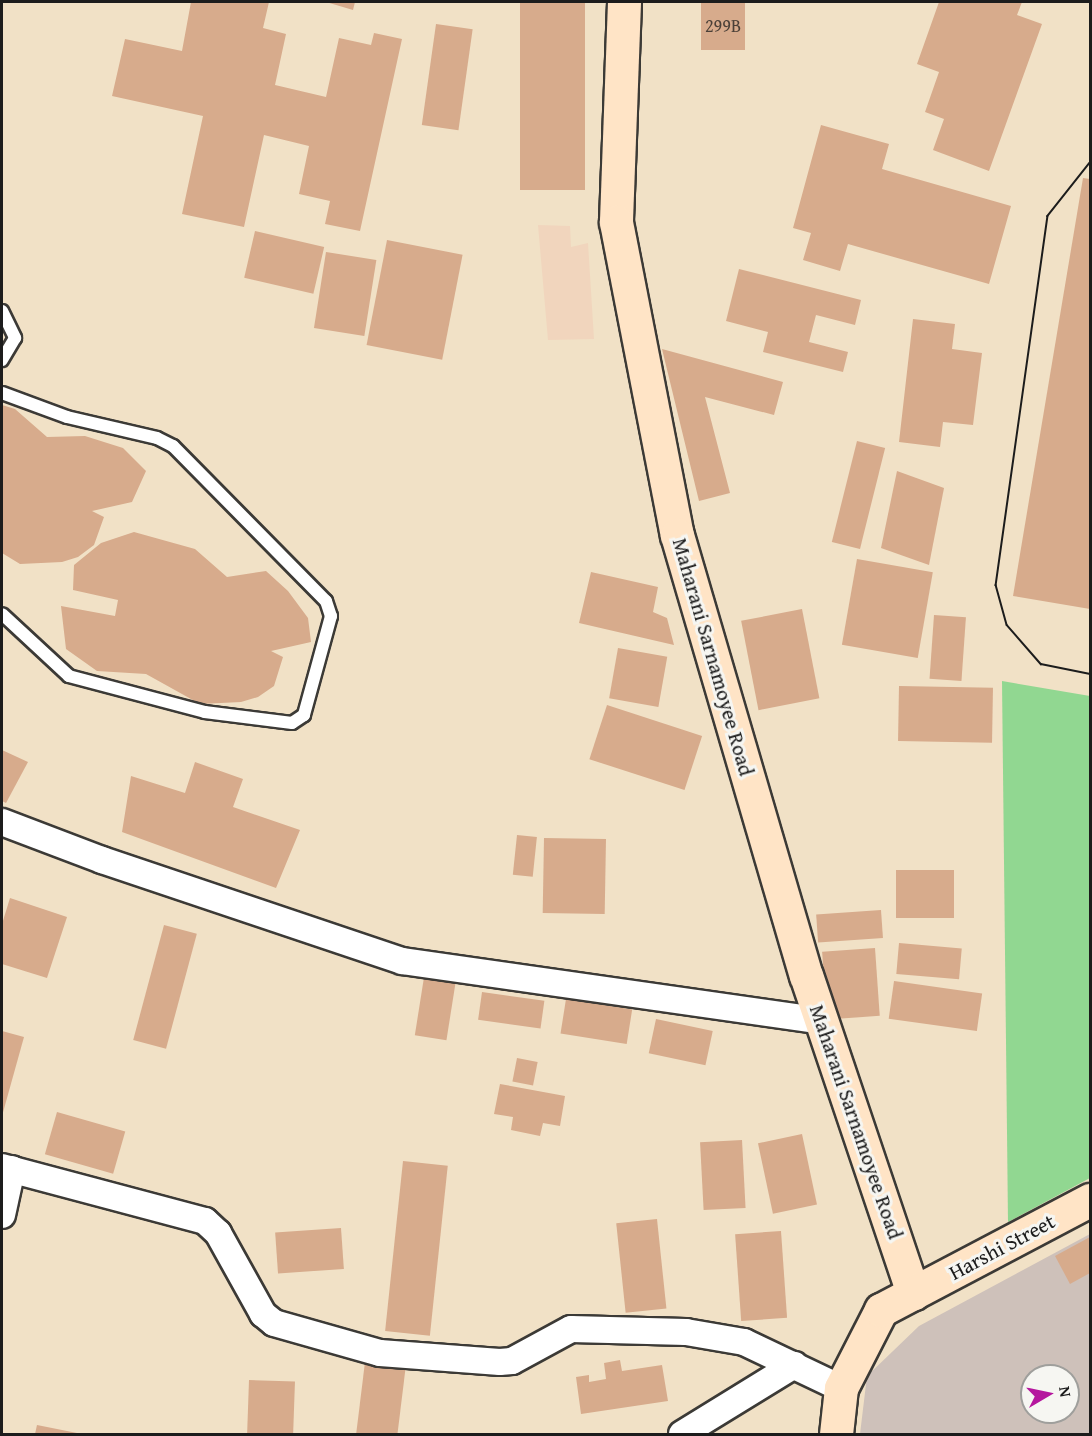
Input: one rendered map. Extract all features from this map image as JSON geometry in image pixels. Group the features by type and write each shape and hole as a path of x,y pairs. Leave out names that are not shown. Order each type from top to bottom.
{"street":[{"name":"Maharani Sarnamoyee Road","path":"624,2 616,222 674,524 822,1021 913,1293"},
{"path":"2,822 102,860 402,961 822,1021"},
{"path":"2,1215 7,1168 205,1221 218,1233 263,1314 274,1323 380,1353 512,1361 571,1329 587,1327 686,1332 744,1342 841,1388 836,1434"},
{"name":"Harshi Street","path":"841,1388 881,1310 1090,1200"},
{"path":"682,1434 794,1365"}],"lane":[{"path":"2,311 15,338 2,360"},
{"path":"2,393 67,417 157,438 173,446 326,601 331,616 304,715 292,723 205,712 69,676 2,615"}],"shaded area":[{"path":"538,225 570,226 571,247 588,243 594,339 548,340"},
{"path":"1090,1234 1090,1434 860,1434 867,1376 919,1326"}],"green space":[{"path":"1002,681 1090,696 1090,1178 1008,1222"}],"building":[{"path":"191,2 269,2 263,28 286,34 275,85 326,97 339,38 371,45 374,33 402,39 360,231 325,224 330,201 299,194 309,146 264,135 244,227 182,214 203,116 112,96 125,39 182,51"},
{"path":"326,2 355,2 353,10"},
{"path":"520,2 585,2 585,190 520,190"},
{"path":"701,2 745,2 745,50 701,50"},
{"path":"939,2 1022,2 1017,15 1042,24 989,171 933,150 944,119 925,112 939,72 917,64"},
{"path":"436,24 473,29 458,130 422,125"},
{"path":"821,125 889,144 882,169 1011,206 989,284 848,244 840,271 803,260 811,233 793,228"},
{"path":"1083,178 1090,179 1090,609 1013,596"},
{"path":"255,231 324,247 313,294 244,278"},
{"path":"387,240 463,255 442,360 367,345"},
{"path":"326,252 376,260 364,336 314,328"},
{"path":"739,269 861,300 855,325 816,315 809,342 848,352 843,372 763,352 768,332 726,321"},
{"path":"913,319 955,324 952,349 982,353 973,425 943,422 940,447 899,442"},
{"path":"662,349 783,382 774,415 705,397 730,493 699,501"},
{"path":"2,405 15,409 47,437 85,436 123,448 146,471 132,502 92,511 104,517 94,545 78,557 62,562 20,564 2,553"},
{"path":"857,441 885,448 860,549 832,542"},
{"path":"897,471 944,488 929,565 881,548"},
{"path":"134,532 195,549 227,577 266,571 288,591 308,618 311,642 271,651 283,657 274,686 258,697 241,702 200,704 146,674 97,671 66,649 61,606 115,616 118,600 73,590 74,565 101,543"},
{"path":"857,559 933,572 918,658 842,645"},
{"path":"591,572 658,587 653,612 667,618 674,645 579,623"},
{"path":"802,609 819,698 759,710 741,621"},
{"path":"934,615 966,617 961,681 930,679"},
{"path":"618,648 667,657 658,707 609,698"},
{"path":"899,686 993,688 992,743 898,741"},
{"path":"607,705 702,736 684,790 589,759"},
{"path":"2,750 28,762 6,803 2,801"},
{"path":"195,762 243,779 233,807 300,830 276,888 122,832 131,776 185,793"},
{"path":"517,835 537,837 533,877 513,875"},
{"path":"544,838 606,839 605,914 543,913"},
{"path":"896,870 954,870 954,918 896,918"},
{"path":"10,898 67,917 47,978 2,964 2,924"},
{"path":"881,910 883,938 818,942 816,915"},
{"path":"164,925 197,934 166,1049 133,1040"},
{"path":"899,943 962,948 959,979 896,974"},
{"path":"875,948 880,1016 827,1020 822,952"},
{"path":"425,971 457,976 446,1040 415,1035"},
{"path":"894,981 982,993 977,1031 889,1019"},
{"path":"482,992 544,1001 540,1028 478,1020"},
{"path":"566,999 632,1009 627,1044 561,1034"},
{"path":"656,1019 713,1031 705,1065 649,1053"},
{"path":"2,1031 24,1037 2,1116"},
{"path":"517,1058 538,1062 533,1086 512,1082"},
{"path":"500,1084 565,1096 560,1126 543,1123 540,1136 511,1130 513,1117 494,1114"},
{"path":"57,1112 125,1132 113,1174 45,1154"},
{"path":"802,1134 817,1204 773,1214 758,1143"},
{"path":"742,1140 746,1208 704,1210 700,1142"},
{"path":"403,1161 448,1166 430,1336 385,1331"},
{"path":"657,1219 666,1309 626,1313 616,1223"},
{"path":"341,1228 344,1269 278,1274 275,1233"},
{"path":"781,1231 787,1318 741,1321 735,1234"},
{"path":"1090,1237 1090,1273 1070,1284 1055,1256"},
{"path":"620,1360 622,1371 662,1365 668,1401 581,1414 576,1377 589,1375 589,1382 606,1379 604,1363"},
{"path":"365,1362 406,1367 397,1434 356,1433"},
{"path":"249,1380 295,1382 293,1434 247,1434"},
{"path":"37,1425 77,1433 77,1434 35,1434"}],"tram line":[{"path":"1090,163 1048,216 996,585 1007,625 1041,664 1090,674"}]}
